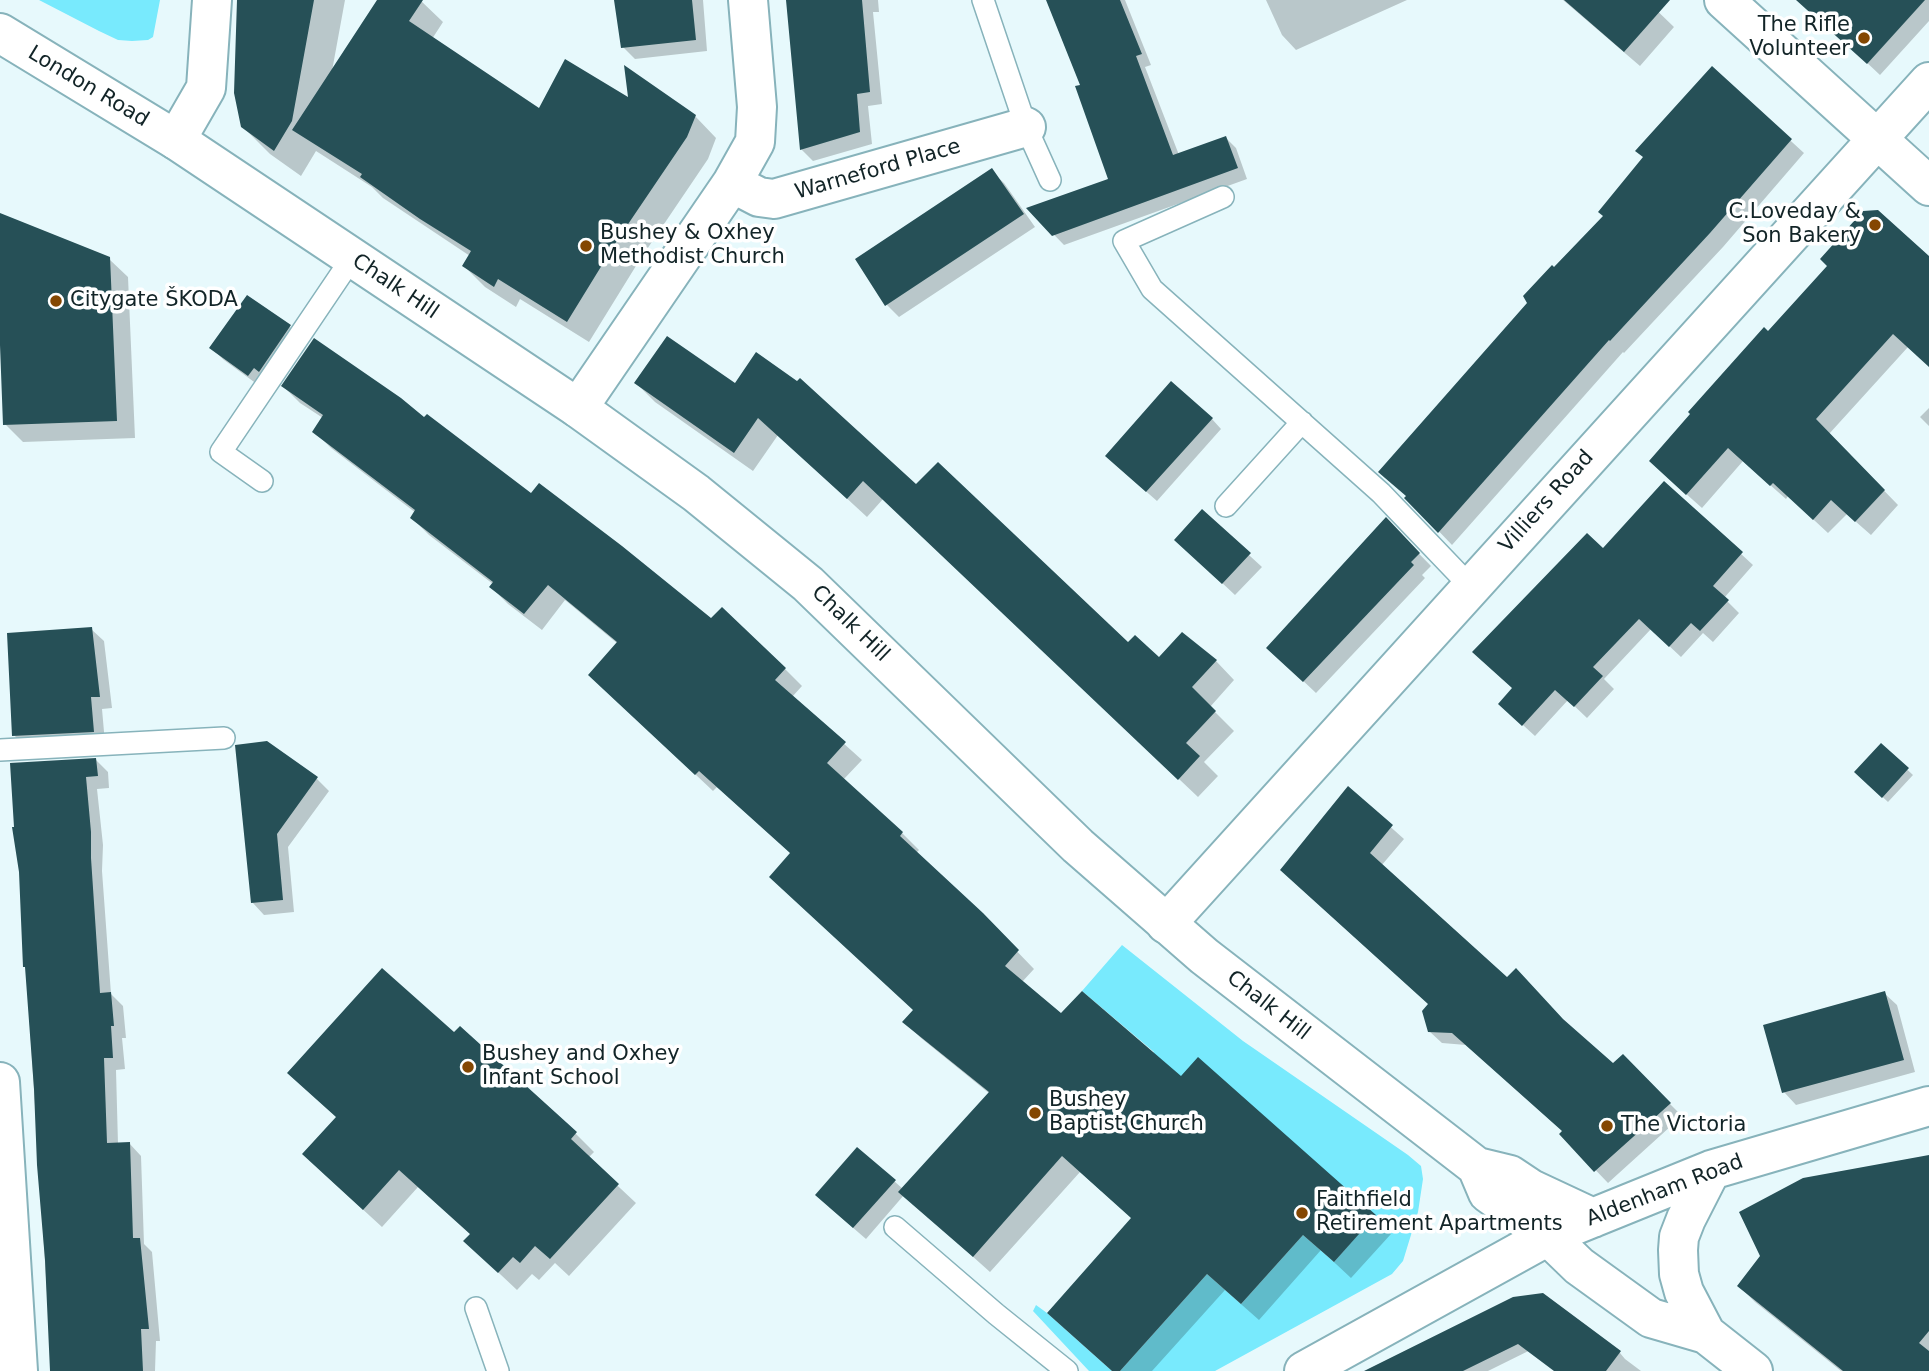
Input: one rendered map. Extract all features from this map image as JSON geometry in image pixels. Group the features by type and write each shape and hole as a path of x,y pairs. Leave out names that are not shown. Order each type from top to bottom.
{"main road":[{"path":"176,140 206,88 212,0"},
{"path":"578,408 732,183 755,142 757,107 748,0"},
{"path":"1724,0 1929,186"},
{"name":"London Road","path":"0,33 176,140"},
{"name":"Villiers Road","path":"1166,924 1929,82"},
{"name":"Warneford Place","path":"732,183 760,197 774,200 1026,127"},
{"name":"Chalk Hill","path":"176,140 578,408 696,493 808,584 1078,846 1204,956 1477,1167 1510,1175 1531,1189 1592,1218"},
{"path":"0,1082 18,1371"},
{"name":"Aldenham Road","path":"1304,1371 1548,1236 1712,1170 1929,1106"},
{"name":"Chalk Hill","path":"1477,1167 1488,1193 1548,1236 1579,1266 1651,1318 1706,1334 1754,1371"},
{"path":"1706,1334 1684,1292 1679,1274 1678,1250 1679,1237 1686,1219 1712,1170"}],"lane":[{"path":"983,0 1026,127 1050,180"},
{"path":"1223,197 1124,241 1152,289 1381,493 1471,587"},
{"path":"262,481 221,452 352,258"},
{"path":"1226,506 1302,422"},
{"path":"0,750 223,738"},
{"path":"895,1227 1067,1371"},
{"path":"476,1308 498,1371"}],"shaded area":[{"path":"39,0 160,0 153,37 132,41 118,40"},
{"path":"1122,945 1243,1041 1421,1166 1423,1179 1418,1212 1403,1261 1392,1274 1215,1371 1120,1371 1207,1274 1241,1304 1303,1235 1334,1262 1375,1215 1166,1118 1101,1191 1063,1155 1154,1052 1082,991"},
{"path":"1036,1305 1112,1371 1089,1371 1033,1311"}],"building":[{"path":"237,0 314,0 292,121 274,151 241,127 234,93"},
{"path":"377,0 423,0 409,21 539,108 565,59 628,97 624,65 696,115 687,137 618,239 567,322 498,279 494,287 462,266 471,251 360,177 362,174 292,130"},
{"path":"614,0 692,0 696,40 621,48"},
{"path":"786,0 862,0 870,92 857,94 860,132 800,150"},
{"path":"1046,0 1120,0 1142,54 1136,56 1173,155 1226,136 1238,168 1052,236 1026,208 1108,179 1075,86 1080,85"},
{"path":"1564,0 1670,0 1624,52"},
{"name":"The Rifle Volunteer","path":"1796,0 1925,0 1867,64"},
{"path":"1712,66 1792,139 1438,533 1404,498 1406,496 1378,472 1527,303 1523,296 1603,216 1598,212 1643,157 1635,151"},
{"path":"992,168 1024,214 885,306 855,259"},
{"path":"1878,210 1929,256 1929,367 1893,334 1816,419 1885,490 1855,522 1831,500 1813,520 1773,483 1770,486 1728,448 1686,495 1649,461 1690,414 1688,412 1764,327 1768,331 1827,266 1820,259 1863,211"},
{"name":"Citygate ŠKODA","path":"0,213 110,257 117,421 3,425"},
{"path":"247,295 291,325 259,372 254,368 248,376 209,348"},
{"path":"667,336 735,383 756,352 797,381 800,378 916,484 938,462 1128,642 1135,635 1159,657 1182,632 1217,660 1192,687 1216,711 1186,743 1200,756 1178,780 863,481 847,499 758,418 734,453 634,383"},
{"path":"314,338 424,417 427,414 531,493 539,483 711,618 722,607 786,668 775,680 846,742 827,763 903,832 900,836 1019,950 1005,966 1061,1013 1082,991 1181,1076 1198,1057 1376,1215 1334,1262 1303,1235 1241,1304 1207,1274 1120,1371 1112,1371 1047,1313 1131,1218 1062,1156 973,1257 898,1192 989,1092 902,1022 913,1010 769,877 790,853 699,771 695,775 588,675 617,642 548,585 524,614 489,587 493,582 410,518 415,510 312,432 323,415 281,386"},
{"path":"1171,381 1213,418 1146,492 1105,456"},
{"path":"1664,481 1743,552 1713,586 1729,600 1700,631 1691,623 1669,647 1639,619 1593,667 1603,676 1574,707 1555,690 1522,726 1498,704 1512,688 1472,652 1587,533 1603,548"},
{"path":"1202,509 1251,553 1222,584 1174,540"},
{"path":"1386,517 1420,553 1411,562 1414,565 1303,682 1266,648"},
{"path":"92,627 100,697 91,697 94,732 12,736 7,633"},
{"path":"267,741 318,777 277,834 283,900 251,903 235,745"},
{"path":"1881,743 1909,768 1882,798 1854,772"},
{"path":"96,758 98,776 86,777 100,993 111,992 114,1026 111,1026 113,1058 104,1058 107,1143 130,1142 133,1238 140,1238 149,1329 141,1329 143,1371 50,1371 34,1089 23,967 19,872 12,827 10,763"},
{"path":"1348,786 1393,825 1370,853 1507,977 1516,968 1563,1019 1613,1063 1623,1054 1671,1103 1594,1172 1559,1134 1562,1131 1452,1033 1428,1032 1422,1011 1428,1004 1280,870"},
{"path":"382,968 454,1032 460,1026 577,1132 571,1139 619,1184 550,1259 535,1246 520,1263 513,1257 498,1273 463,1241 470,1234 399,1170 363,1210 302,1154 336,1117 287,1073"},
{"path":"1885,991 1904,1060 1782,1093 1763,1025"},
{"path":"857,1147 896,1180 853,1228 815,1195"},
{"path":"1929,1155 1929,1331 1919,1343 1929,1351 1929,1371 1843,1371 1737,1286 1760,1256 1739,1212 1803,1178"},
{"path":"1543,1293 1621,1351 1606,1371 1554,1371 1518,1344 1463,1371 1364,1371 1513,1297"}],"place":[{"name":"The Rifle Volunteer","path":"1864,38"},
{"name":"C.Loveday & Son Bakery","path":"1875,225"},
{"name":"Bushey & Oxhey Methodist Church","path":"586,246"},
{"name":"Citygate ŠKODA","path":"56,301"},
{"name":"Bushey and Oxhey Infant School","path":"468,1067"},
{"name":"Bushey Baptist Church","path":"1035,1113"},
{"name":"The Victoria","path":"1607,1126"},
{"name":"Faithfield Retirement Apartments","path":"1302,1213"}]}
